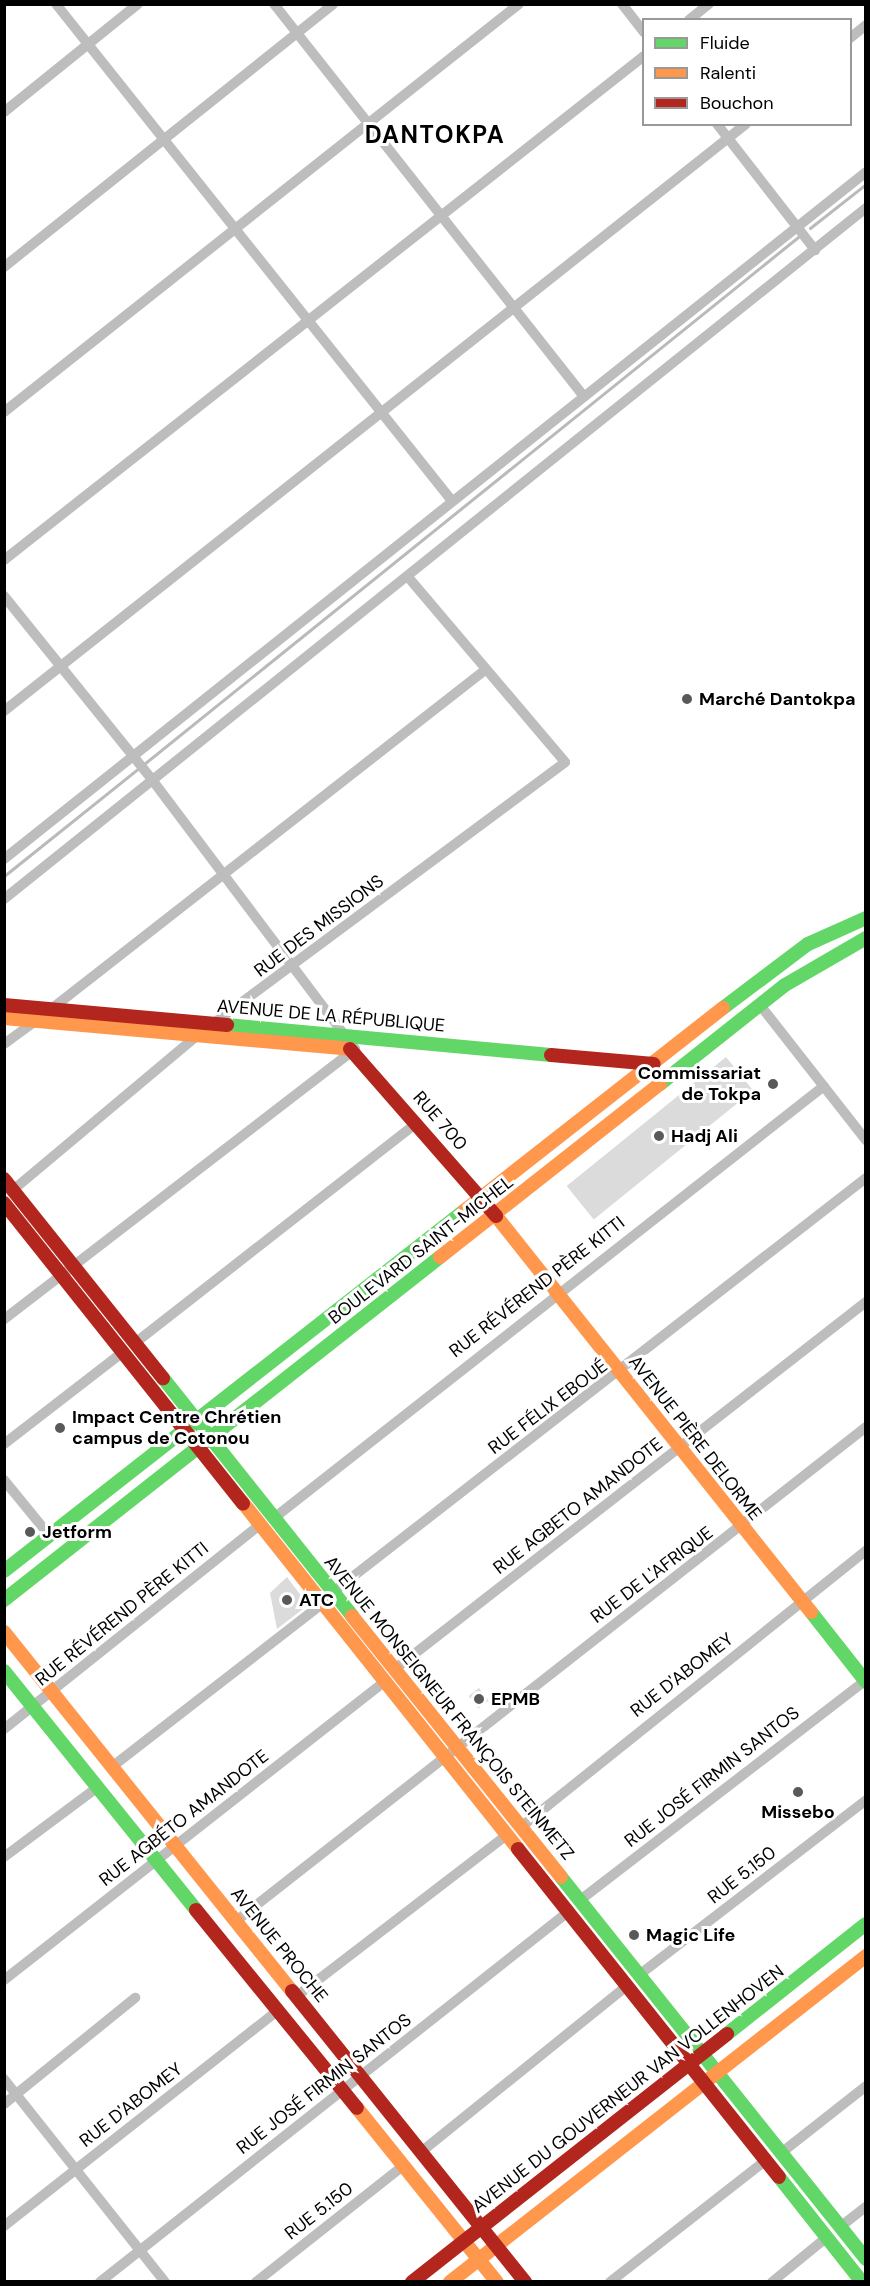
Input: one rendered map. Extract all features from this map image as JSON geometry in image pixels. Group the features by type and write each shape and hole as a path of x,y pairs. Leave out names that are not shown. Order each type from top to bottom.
{"main road":[{"name":"BOULEVARD SAINT-MICHEL","path":"4,1571 195,1418 796,953 866,918"},
{"name":"BOULEVARD SAINT-MICHEL","path":"4,1600 496,1216 760,1005 866,938"},
{"name":"AVENUE DE LA RÉPUBLIQUE","path":"4,1005 654,1064"},
{"name":"AVENUE DE LA RÉPUBLIQUE","path":"4,1018 355,1049"},
{"name":"RUE 700","path":"355,1049 496,1216"},
{"name":"AVENUE MONSEIGNEUR FRANÇOIS STEINMETZ","path":"9,1185 866,2259"},
{"name":"AVENUE MONSEIGNEUR FRANÇOIS STEINMETZ","path":"4,1203 862,2282"},
{"name":"AVENUE PIÈRE DELORME","path":"496,1216 865,1681"},
{"name":"AVENUE PROCHE","path":"4,1632 525,2282"},
{"path":"4,1671 497,2282"},
{"name":"AVENUE DU GOUVERNEUR VAN VOLLENHOVEN","path":"412,2282 866,1924"},
{"path":"450,2282 866,1956"}],"street":[{"path":"56,4 452,501"},
{"path":"4,112 138,4"},
{"path":"274,4 582,394"},
{"path":"4,267 165,141 333,4"},
{"path":"4,412 519,4"},
{"path":"622,4 642,29"},
{"path":"691,18 708,4"},
{"path":"852,36 866,25"},
{"path":"4,560 440,214 642,58"},
{"path":"718,126 815,250"},
{"path":"4,711 516,310 744,126"},
{"path":"4,859 136,759 582,394 866,172"},
{"path":"4,898 152,778 408,577 866,208"},
{"path":"4,1044 52,1009 485,670 408,577"},
{"path":"4,596 152,778 355,1049 4,1319"},
{"name":"RUE DES MISSIONS","path":"9,1185 198,1035 565,762 485,670"},
{"path":"760,1005 866,1140"},
{"name":"RUE RÉVÉREND PÈRE KITTI","path":"274,1518 557,1292 824,1086"},
{"path":"135,1343 417,1123"},
{"name":"RUE FÉLIX EBOUÉ","path":"333,1592 621,1372 866,1178"},
{"name":"RUE AGBETO AMANDOTE","path":"395,1669 866,1302"},
{"path":"4,1444 123,1352"},
{"name":"RUE DE L'AFRIQUE","path":"236,1921 444,1755 743,1527 866,1427"},
{"path":"4,1480 49,1535"},
{"name":"RUE RÉVÉREND PÈRE KITTI","path":"4,1730 260,1525"},
{"name":"RUE D'ABOMEY","path":"521,1827 866,1551"},
{"path":"113,1766 322,1603"},
{"name":"RUE AGBÉTO AMANDOTE","path":"4,1980 385,1681"},
{"name":"RUE JOSÉ FIRMIN SANTOS","path":"579,1900 865,1681"},
{"path":"4,1857 98,1787"},
{"name":"RUE 5.150","path":"639,1975 866,1800"},
{"path":"297,1996 507,1835"},
{"name":"RUE JOSÉ FIRMIN SANTOS","path":"100,2282 568,1912"},
{"path":"421,2152 627,1986"},
{"path":"4,2104 135,1998"},
{"name":"RUE D'ABOMEY","path":"4,2226 278,2010"},
{"path":"4,2079 165,2282"},
{"path":"781,2153 866,2086"},
{"path":"610,2282 766,2160"},
{"name":"RUE 5.150","path":"256,2282 403,2166"},
{"path":"840,2227 866,2207"},
{"path":"772,2282 826,2237"}],"building":[{"name":"Hadj Ali","path":"726,1057 753,1090 594,1219 567,1186"},
{"name":"ATC","path":"287,1577 308,1605 277,1629 270,1593"},
{"name":"EPMB","path":"479,1688 489,1701 479,1709 469,1696"}],"waterway":[{"path":"810,228 866,184"},
{"path":"144,764 798,237"},
{"path":"4,876 139,768"}],"traffic: fast":[{"path":"723,1008 808,944 866,918"},
{"path":"660,1084 785,985 866,938"},
{"path":"227,1025 551,1055"},
{"path":"4,1571 464,1211"},
{"path":"4,1600 440,1257"},
{"path":"163,1378 352,1616"},
{"path":"811,1612 866,1682"},
{"path":"4,1671 196,1910"},
{"path":"561,1877 866,2259"},
{"path":"727,2034 866,1924"},
{"path":"779,2177 862,2282"}],"traffic: slow":[{"path":"464,1211 723,1008"},
{"path":"4,1018 350,1049"},
{"path":"440,1257 660,1084"},
{"path":"496,1216 811,1612"},
{"path":"243,1503 518,1849"},
{"path":"352,1616 561,1877"},
{"path":"4,1632 292,1991"},
{"path":"450,2282 866,1956"},
{"path":"357,2108 497,2282"}],"traffic: jam":[{"path":"4,1005 227,1025"},
{"path":"350,1049 496,1216"},
{"path":"551,1055 654,1064"},
{"path":"4,1179 163,1378"},
{"path":"4,1203 243,1503"},
{"path":"518,1849 779,2177"},
{"path":"196,1910 357,2108"},
{"path":"292,1991 525,2282"},
{"path":"412,2282 727,2034"}],"place":[{"name":"Marché Dantokpa","path":"687,699"},
{"name":"Commissariat de Tokpa","path":"773,1084"},
{"name":"Hadj Ali","path":"659,1136"},
{"name":"Impact Centre Chrétien campus de Cotonou","path":"60,1428"},
{"name":"Jetform","path":"30,1532"},
{"name":"ATC","path":"287,1600"},
{"name":"EPMB","path":"479,1699"},
{"name":"Missebo","path":"798,1792"},
{"name":"Magic Life","path":"634,1935"}],"district":[{"name":"DANTOKPA","path":"435,135"}]}
